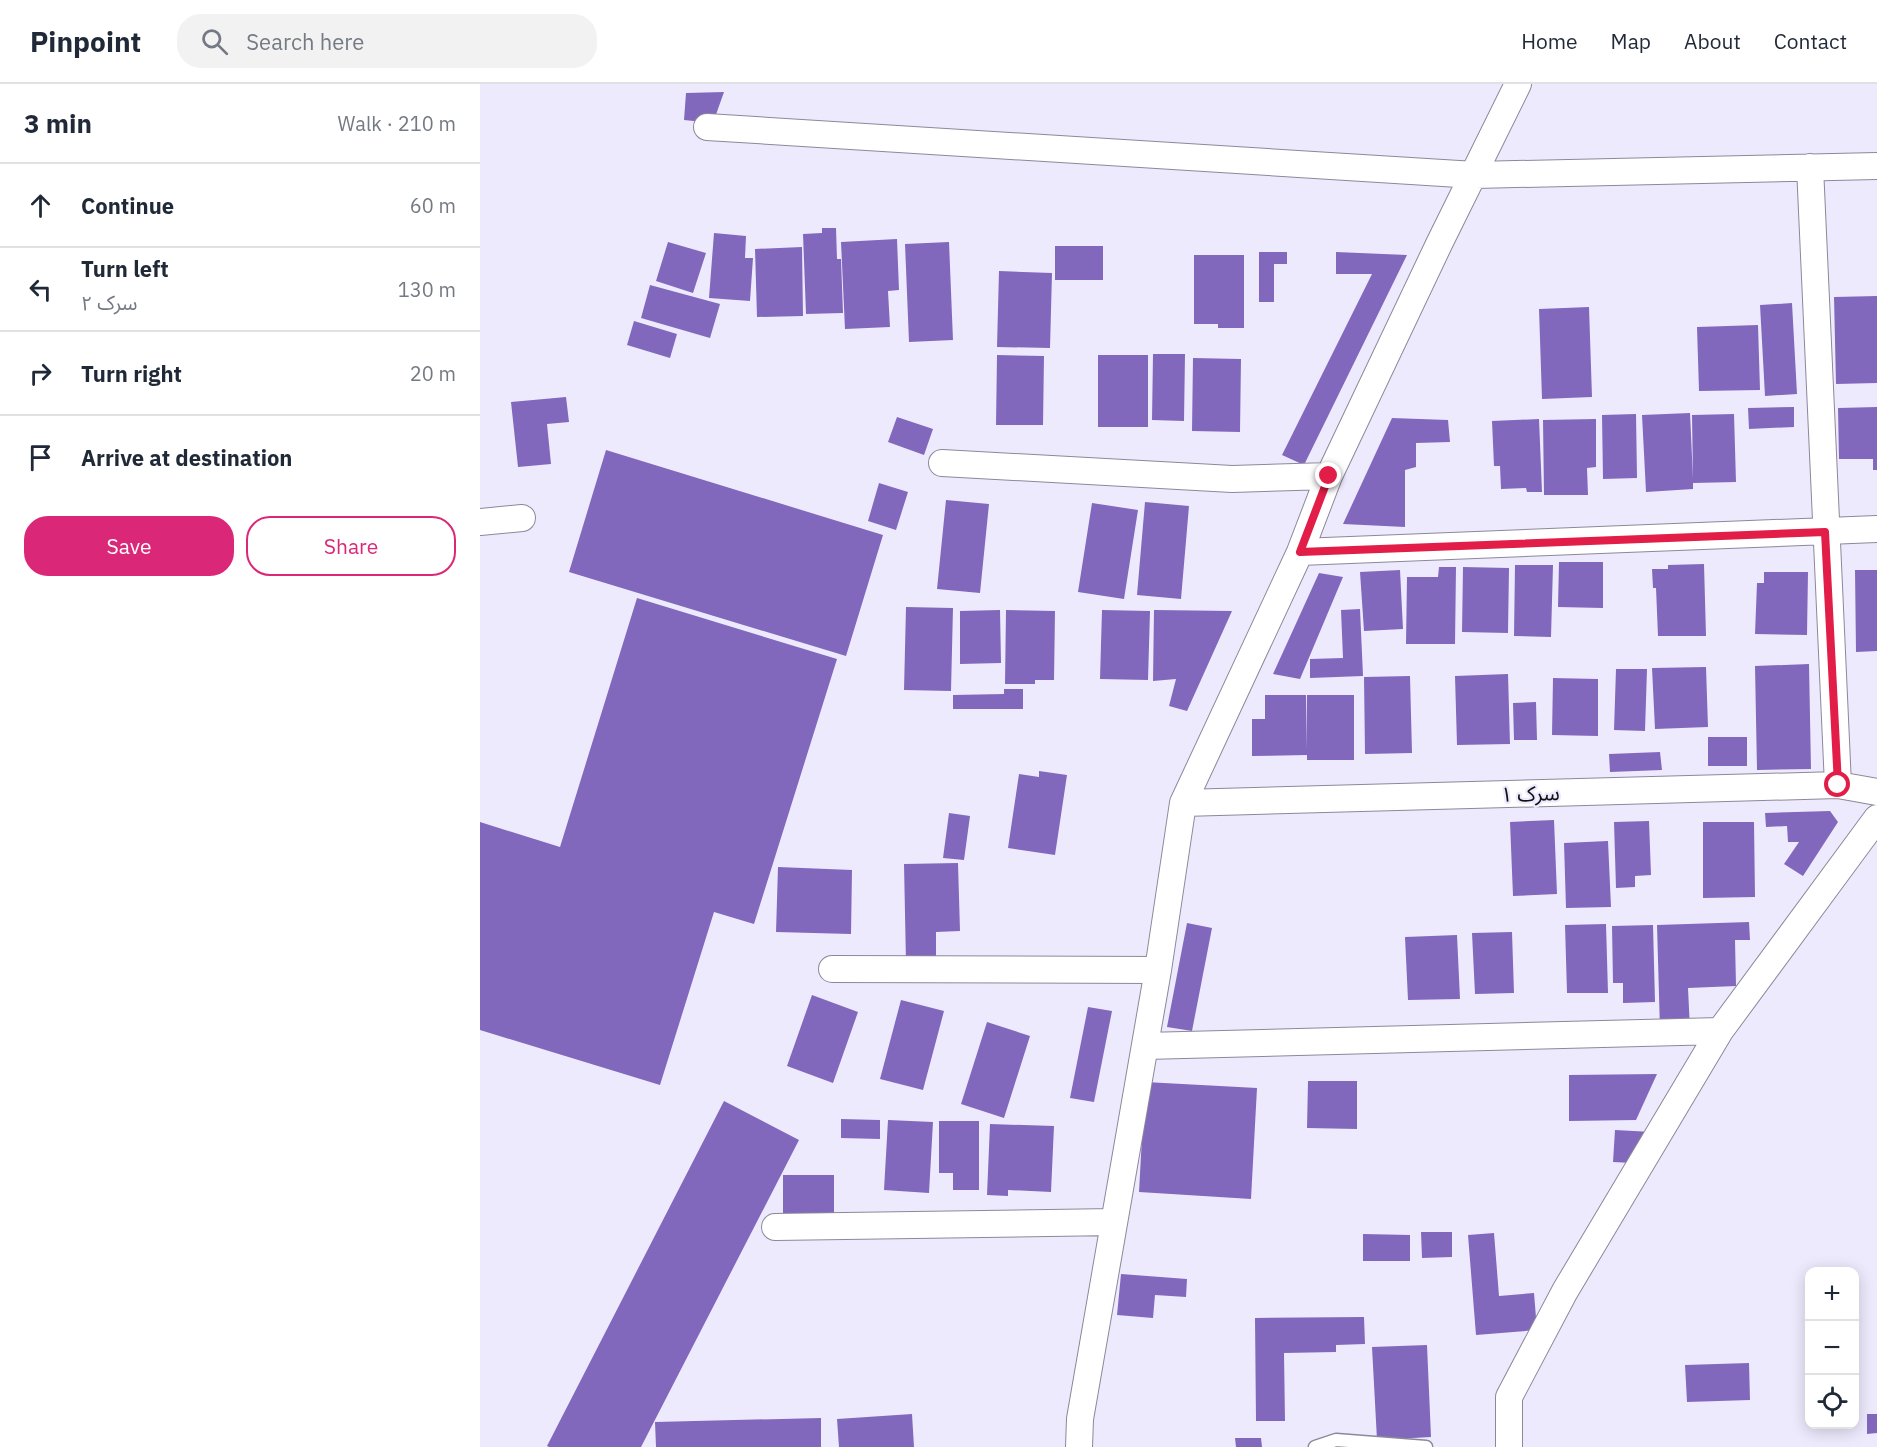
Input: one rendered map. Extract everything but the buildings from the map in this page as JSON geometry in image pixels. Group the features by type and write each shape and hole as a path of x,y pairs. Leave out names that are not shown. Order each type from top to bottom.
{"street":[{"path":"1079,1447 1080,1419 1158,970 1183,803 1300,552 1329,476 1434,254 1518,84"},
{"path":"707,127 1475,175 1877,166"},
{"path":"1810,168 1838,785"},
{"path":"942,463 1232,479 1329,476"},
{"path":"480,522 522,518"},
{"path":"1300,552 1877,529"},
{"name":"سرک ۱","path":"1183,803 1838,785 1877,792"},
{"path":"1509,1447 1509,1397 1565,1291 1720,1030 1877,818"},
{"path":"832,969 1158,970"},
{"path":"1145,1046 1720,1030"},
{"path":"775,1227 1114,1222"}],"lane":[{"path":"1315,1447 1336,1440 1426,1447"}],"route":[{"path":"1329,476 1300,552 1825,532 1838,785"}]}
